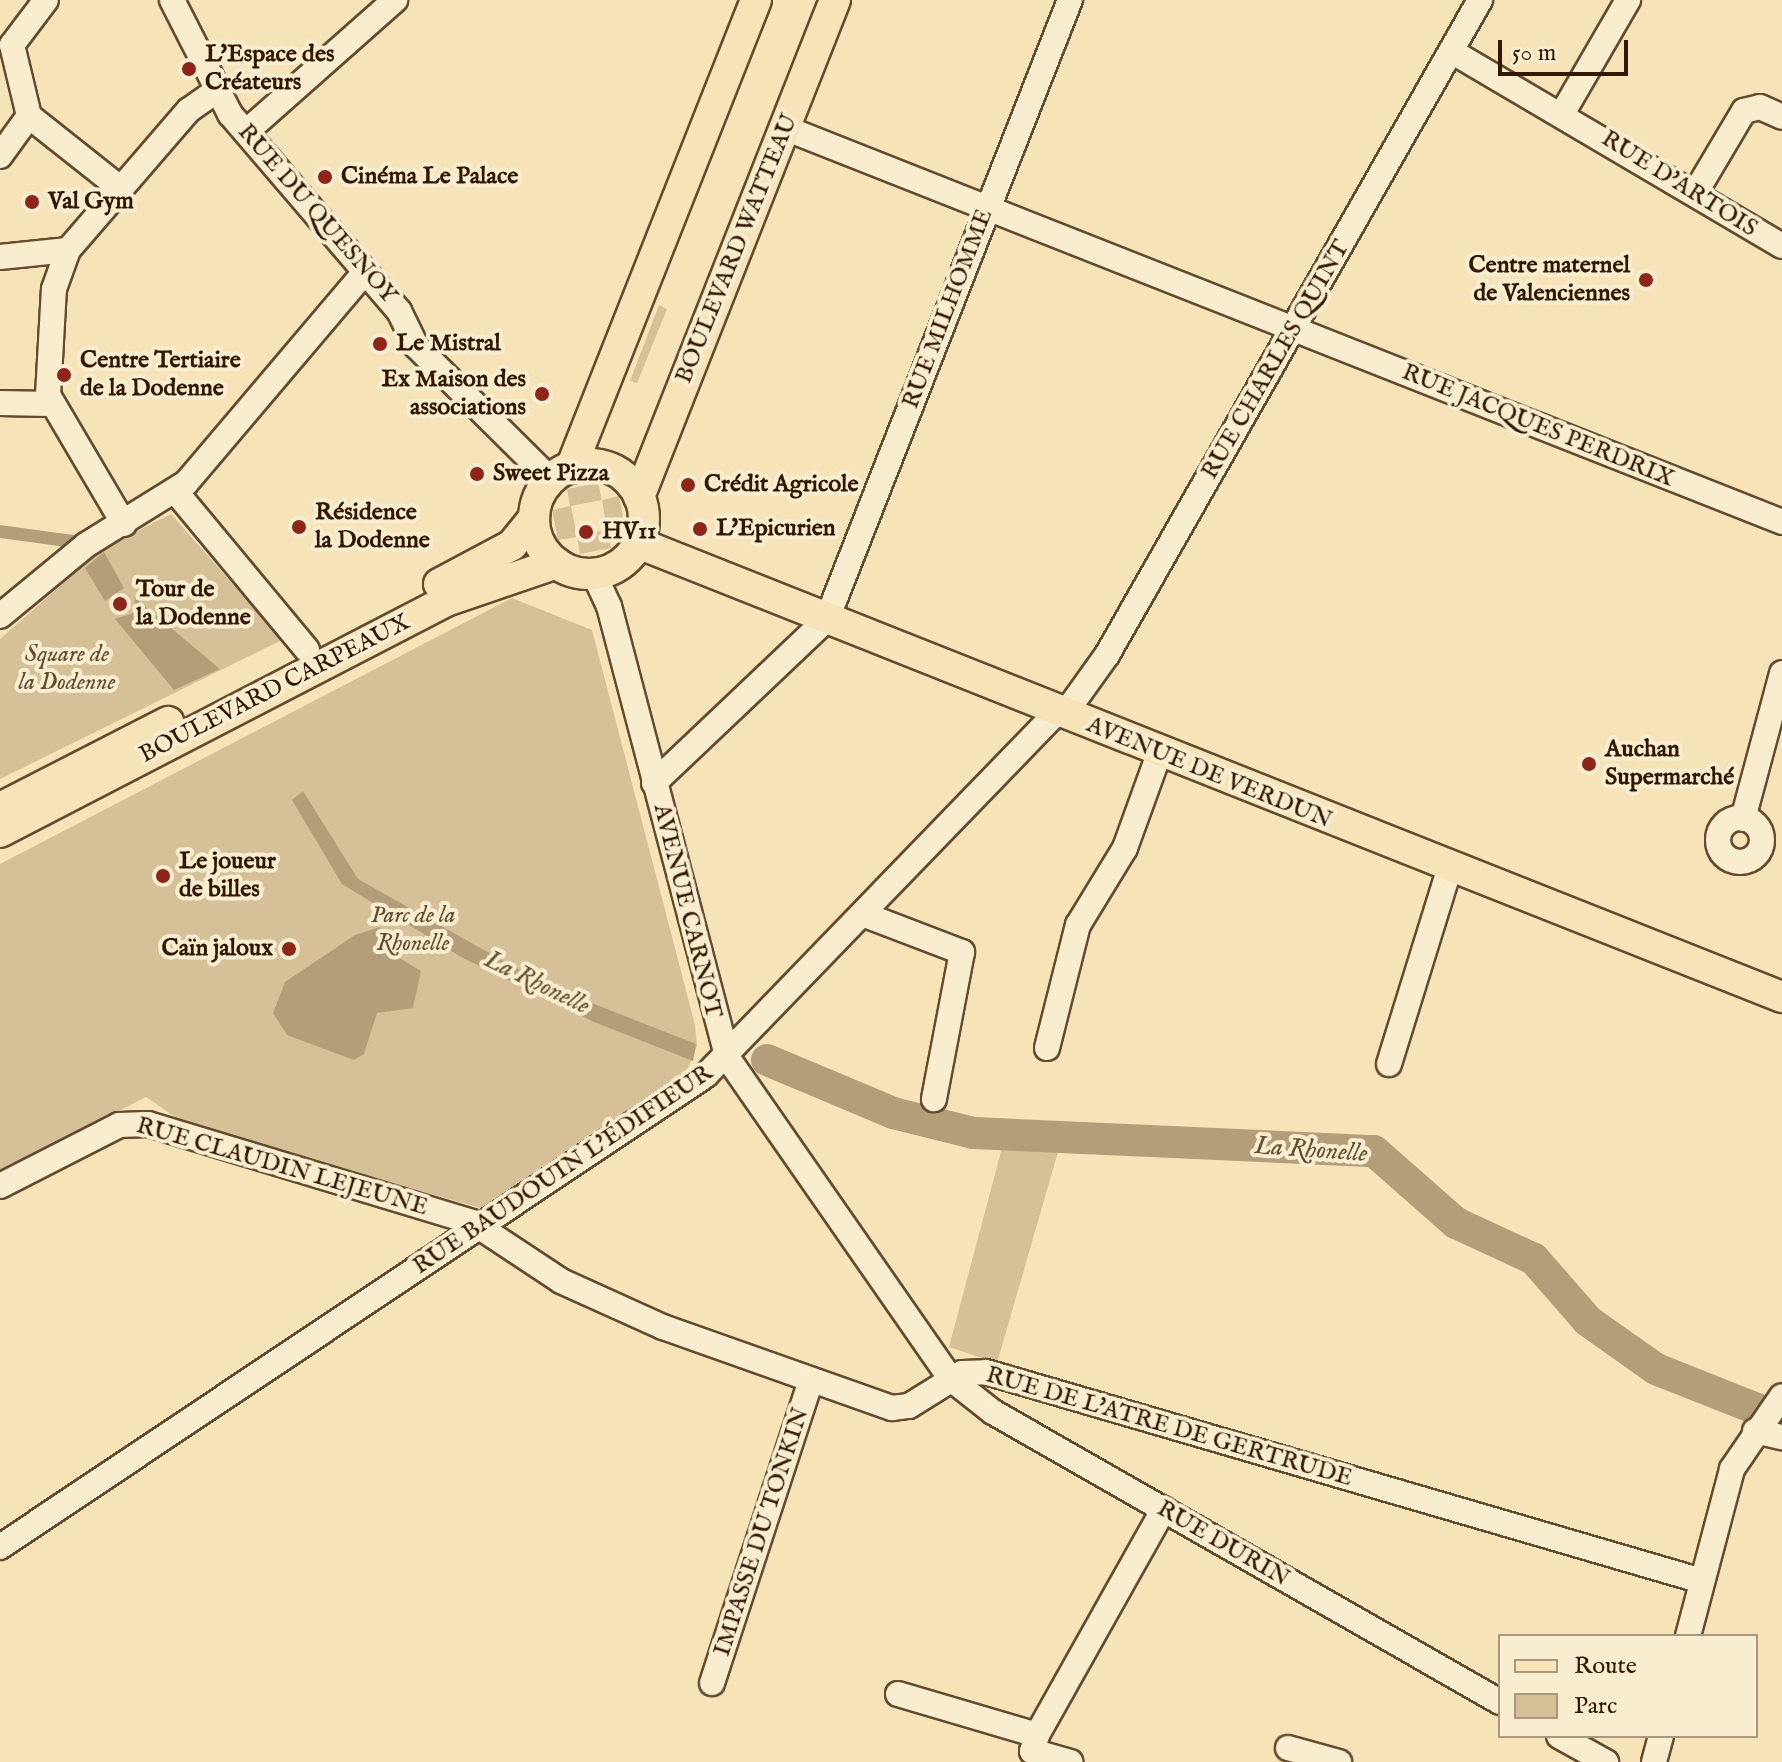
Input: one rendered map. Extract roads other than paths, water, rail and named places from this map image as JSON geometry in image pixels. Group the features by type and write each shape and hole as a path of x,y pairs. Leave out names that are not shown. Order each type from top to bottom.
{"main road":[{"path":"561,474 610,469 639,497 638,543 620,564 594,574 557,563 541,546 534,518 561,474 756,0"},
{"name":"BOULEVARD WATTEAU","path":"639,497 835,0"},
{"name":"BOULEVARD CARPEAUX","path":"2,819 307,650 504,551 534,518"},
{"name":"AVENUE DE VERDUN","path":"638,543 1449,870 1782,997"},
{"name":"BOULEVARD CARPEAUX","path":"2,819 446,601 557,563"}],"street":[{"path":"46,0 6,45 29,116 121,189"},
{"name":"RUE DU QUESNOY","path":"172,0 216,91 399,311 416,346 561,474"},
{"path":"247,131 395,0"},
{"name":"RUE MILHOMME","path":"827,619 1070,0"},
{"name":"RUE CHARLES QUINT","path":"1061,713 1107,655 1480,0"},
{"path":"1562,114 1628,0"},
{"name":"RUE D'ARTOIS","path":"1451,51 1697,190 1711,207 1782,246"},
{"path":"124,524 50,404 45,368 52,301 68,250 189,110 216,91"},
{"path":"1697,190 1744,111 1760,107 1782,117"},
{"path":"0,156 29,116"},
{"name":"RUE JACQUES PERDRIX","path":"785,128 1782,522"},
{"path":"0,257 68,250"},
{"path":"0,616 78,550 176,492 365,272"},
{"path":"6,408 50,404"},
{"path":"176,492 307,650"},
{"name":"AVENUE CARNOT","path":"594,574 609,606 727,1057 951,1379"},
{"path":"654,783 827,619"},
{"path":"1743,819 1782,673"},
{"name":"RUE BAUDOUIN L'ÉDIFIEUR","path":"0,1547 482,1226 727,1057 1061,713"},
{"path":"1047,1048 1078,925 1125,848 1159,754"},
{"path":"1389,1064 1449,870"},
{"path":"865,915 962,952 934,1099"},
{"name":"RUE CLAUDIN LEJEUNE","path":"0,1186 138,1122 482,1226"},
{"name":"RUE DE L'ATRE DE GERTRUDE","path":"482,1226 572,1287 811,1380 897,1409 951,1379 993,1374 1702,1581"},
{"name":"RUE DURIN","path":"951,1379 977,1403 1498,1701"},
{"name":"IMPASSE DU TONKIN","path":"712,1683 811,1380"},
{"path":"1689,1634 1732,1469 1782,1396"},
{"path":"1758,1428 1782,1437"},
{"path":"1070,1762 1032,1751 1037,1735 1164,1509"},
{"path":"898,1694 1037,1735"},
{"path":"1654,1762 1660,1738"},
{"path":"1563,1747 1606,1762"},
{"path":"1288,1748 1339,1762"}],"water":[{"path":"0,525 73,535 87,533 66,547 0,538"},
{"path":"104,552 124,588 105,601 85,568"},
{"path":"135,598 220,669 174,690 115,619 134,613"},
{"path":"303,791 358,879 546,985 696,1044 693,1061 594,1022 463,958 342,884 292,800"},
{"path":"380,927 388,951 421,971 413,1008 377,1013 364,1054 354,1060 287,1035 273,1013 285,982 355,935"}],"waterway":[{"name":"La Rhonelle","path":"767,1060 893,1113 973,1133 1374,1151 1456,1223 1534,1259 1588,1321 1656,1369 1782,1419"}],"place":[{"name":"L'Espace des Créateurs","path":"189,69"},
{"name":"Cinéma Le Palace","path":"325,177"},
{"name":"Val Gym","path":"32,202"},
{"name":"Centre maternel de Valenciennes","path":"1646,280"},
{"name":"Le Mistral","path":"380,344"},
{"name":"Centre Tertiaire de la Dodenne","path":"64,375"},
{"name":"Ex Maison des associations","path":"542,394"},
{"name":"Sweet Pizza","path":"477,474"},
{"name":"Crédit Agricole","path":"688,485"},
{"name":"Résidence la Dodenne","path":"299,527"},
{"name":"L'Epicurien","path":"700,529"},
{"name":"HV11","path":"586,532"},
{"name":"Tour de la Dodenne","path":"120,604"},
{"name":"Auchan Supermarché","path":"1589,764"},
{"name":"Le joueur de billes","path":"163,876"},
{"name":"Caïn jaloux","path":"289,949"}],"park label":[{"name":"Square de la Dodenne","path":"67,669"},
{"name":"Parc de la Rhonelle","path":"413,930"}]}
